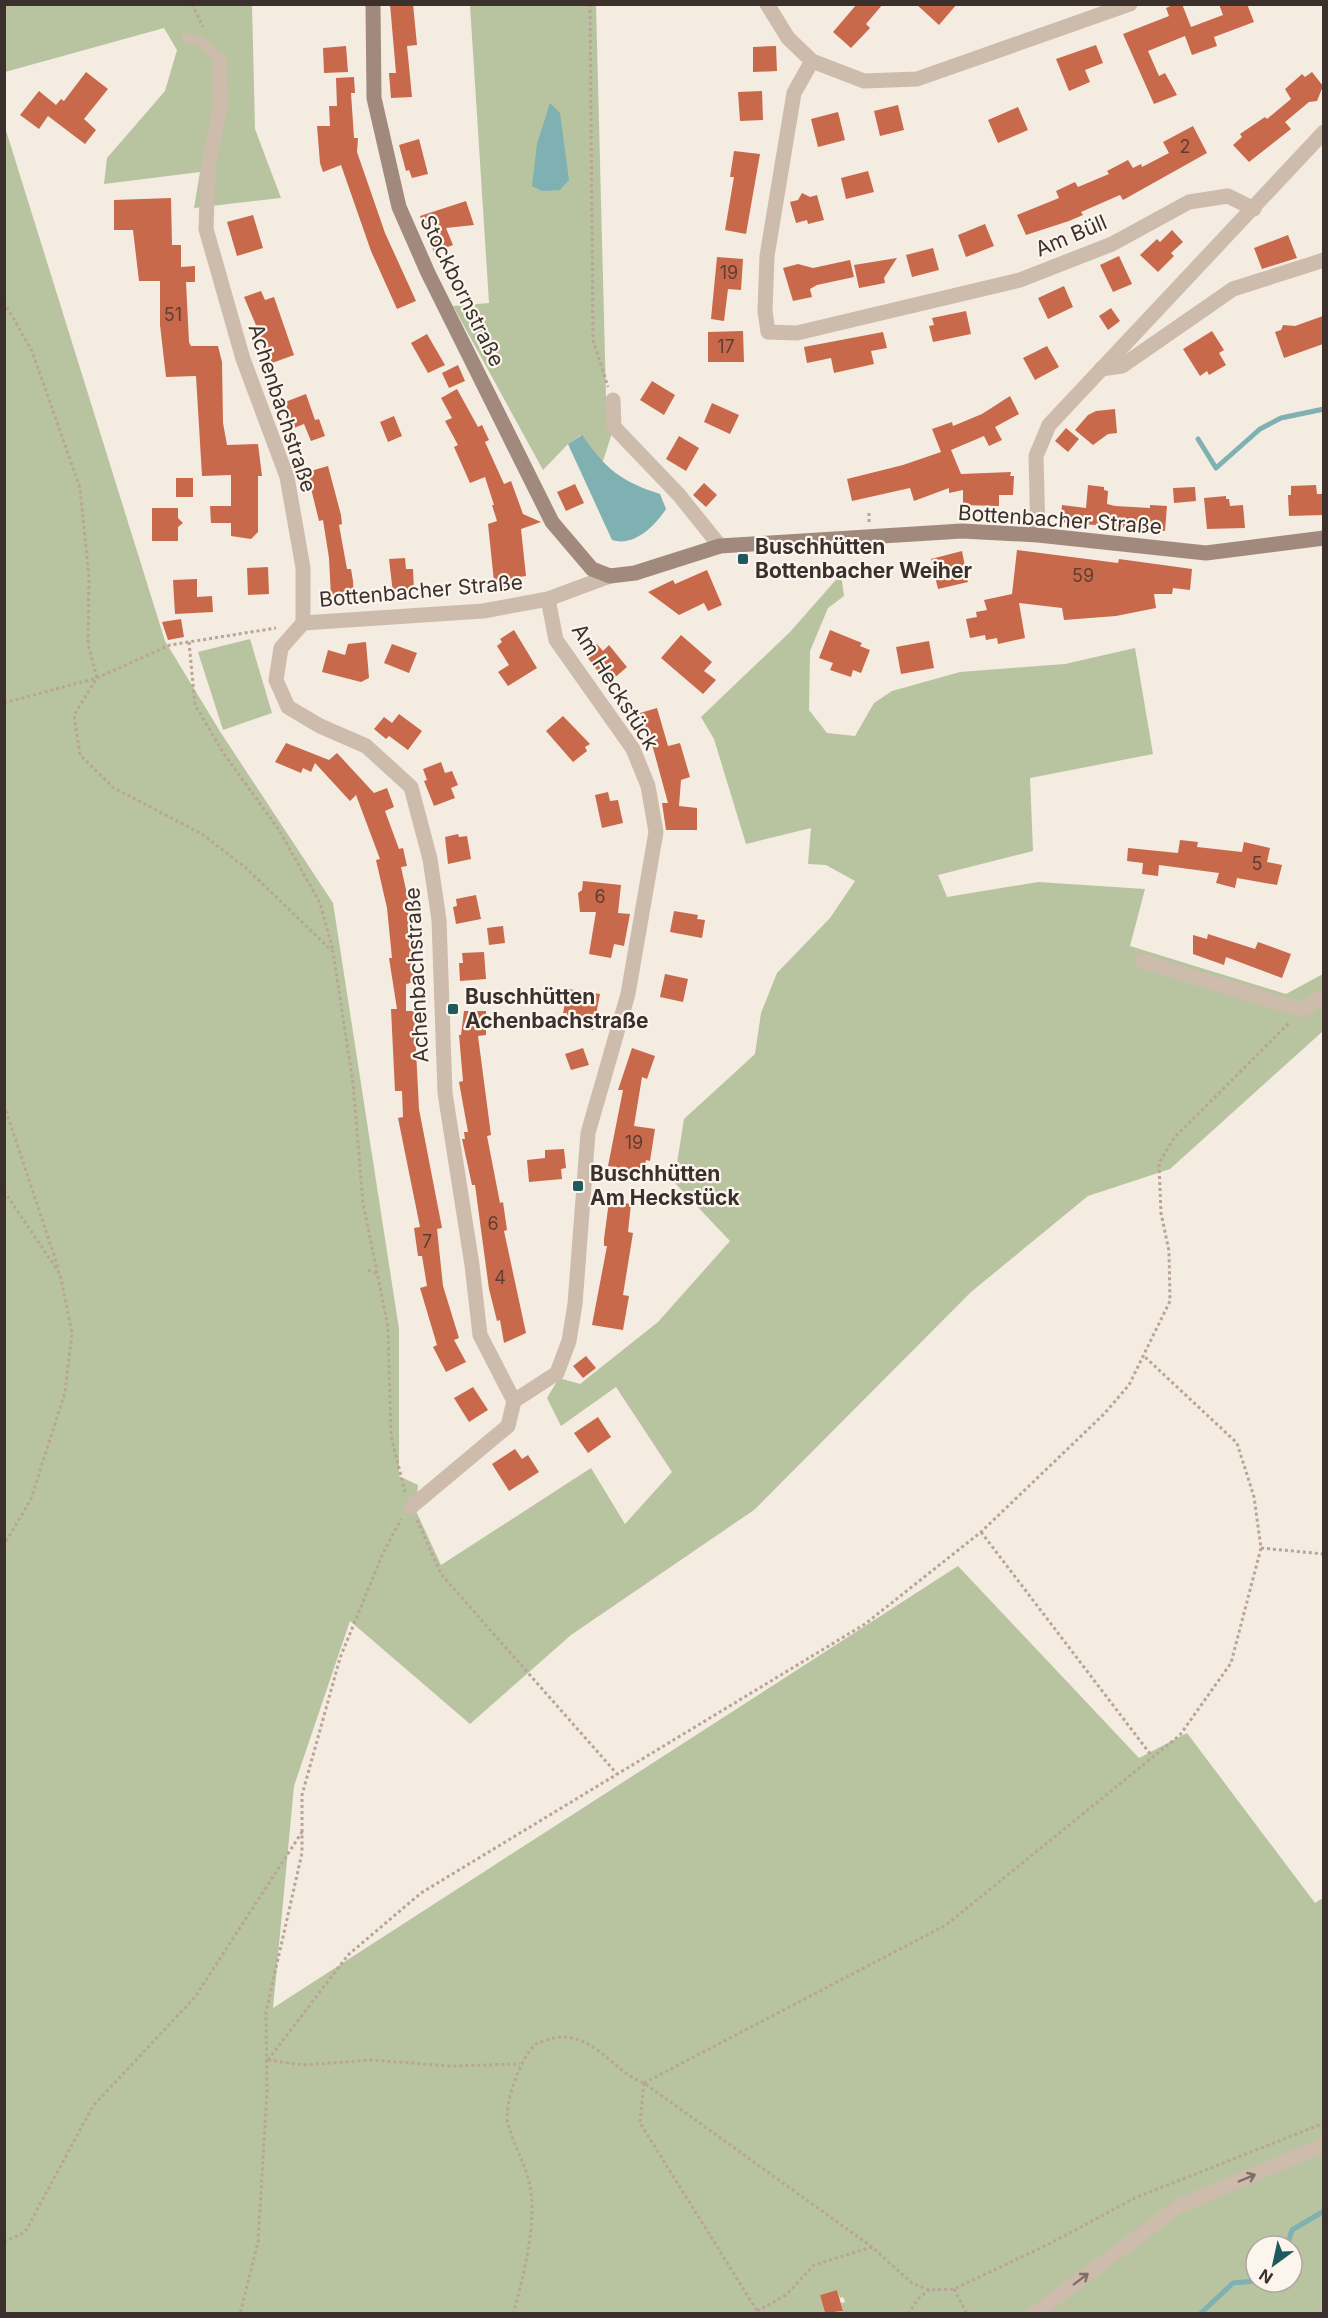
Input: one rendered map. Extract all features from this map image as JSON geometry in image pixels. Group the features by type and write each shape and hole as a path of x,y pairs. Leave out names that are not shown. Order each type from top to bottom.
{"street":[{"name":"Stockbornstraße","path":"373,4 374,98 399,207 428,273 552,522 592,568 610,576"},
{"path":"767,4 788,38 812,61 864,81 917,79 1130,4"},
{"name":"Achenbachstraße","path":"219,59 220,108 208,168 206,229 243,359 287,477 303,568 303,623 281,648 276,680 288,707 320,726 366,746 411,787 430,859 439,920 445,1093 472,1265 480,1335 514,1401"},
{"name":"Am Büll","path":"812,61 794,93 767,256 765,311 768,332 797,333 1020,280 1112,244 1189,202 1228,196 1254,209"},
{"path":"1038,535 1036,456 1049,425 1254,209 1323,132"},
{"path":"1101,369 1122,366 1233,289 1323,260"},
{"path":"613,400 614,427 680,495 720,546"},
{"name":"Bottenbacher Straße","path":"303,623 483,611 548,599 610,576 635,573 720,546 962,531 1038,535 1206,553 1323,538"},
{"name":"Am Heckstück","path":"514,1401 557,1373 569,1341 575,1304 588,1133 628,994 656,832 648,786 633,749 556,640 548,599"},
{"path":"1142,961 1302,1010 1323,996"},
{"path":"408,1506 508,1426 514,1401"},
{"path":"1034,2313 1179,2206 1323,2145"}],"lane":[{"path":"186,38 199,40 219,59"}],"path":[{"path":"590,4 593,340 613,400"},
{"path":"4,302 32,351 80,488 89,578 88,644 97,678 74,716 80,754 114,788 202,834 246,868 333,952"},
{"path":"4,703 97,678 170,645 303,623"},
{"path":"189,642 195,705 224,754 279,830 320,903 333,952 353,1083 363,1203 388,1327 392,1437 408,1506 441,1574 618,1774"},
{"path":"268,2060 348,1955 422,1893 865,1624 981,1532 1104,1414 1129,1385 1145,1357 1170,1300 1169,1251 1161,1213 1159,1163 1174,1138 1257,1059 1302,1010"},
{"path":"4,1105 60,1274 72,1333 65,1392 31,1499 4,1545"},
{"path":"4,1191 60,1274"},
{"path":"368,1269 378,1274"},
{"path":"644,2083 946,1925 1152,1755 1180,1735 1231,1663 1261,1548 1254,1497 1237,1443 1145,1357"},
{"path":"240,2313 258,2242 268,2060 266,2012 302,1853 302,1795 340,1658 383,1553 408,1506"},
{"path":"981,1532 1152,1755"},
{"path":"1261,1548 1323,1554"},
{"path":"4,2242 25,2232 93,2106 195,1997 302,1832"},
{"path":"513,2313 527,2256 532,2208 530,2179 507,2121 520,2064 537,2043 562,2037 590,2044 628,2077 644,2083 872,2247 912,2283 928,2290 954,2289 1049,2244 1135,2198 1323,2123"},
{"path":"268,2060 303,2065 372,2060 450,2066 520,2064"},
{"path":"644,2083 640,2123 758,2312 786,2295 814,2265 872,2247"},
{"path":"954,2289 967,2313"},
{"path":"908,2313 928,2290"}],"green space":[{"path":"5,5 252,5 255,129 281,198 194,208 200,172 104,184 107,158 165,91 177,50 164,28 5,72"},
{"path":"470,5 596,5 606,396 614,427 602,464 581,435 568,444 543,470 453,306 489,303"},
{"path":"4,124 165,641 221,733 333,903 399,1329 399,1476 418,1485 416,1511 441,1565 591,1468 625,1524 672,1472 616,1387 561,1426 547,1398 559,1378 580,1384 658,1322 730,1241 674,1182 684,1119 755,1054 761,1013 777,973 830,918 855,881 826,865 808,864 811,828 746,844 714,739 701,717 790,632 841,574 844,596 828,608 810,651 809,710 827,733 855,736 874,703 892,691 960,672 1065,664 1135,648 1153,754 1030,778 1033,851 938,875 947,897 1038,882 1145,889 1130,946 1286,994 1323,974 1323,1031 1170,1169 1088,1196 971,1292 754,1510 571,1635 470,1724 350,1621 294,1786 273,2008 958,1566 1139,1758 1187,1733 1315,1903 1323,1898 1323,2313 835,2313 843,2311 841,2303 845,2302 843,2297 840,2298 837,2290 820,2295 825,2314 5,2313"},
{"path":"250,639 272,713 223,730 198,652"}],"water":[{"path":"550,103 560,113 569,180 560,190 542,191 532,186 537,144"},
{"path":"582,435 599,457 624,479 660,494 666,509 650,528 636,538 612,540 568,444"}],"building":[{"path":"390,4 413,4 417,45 407,46 412,97 391,98 389,73 396,73"},
{"path":"857,4 883,4 866,24 870,28 851,48 833,32"},
{"path":"916,4 957,4 939,25"},
{"path":"1182,4 1191,27 1223,15 1219,4 1247,4 1254,22 1214,37 1217,46 1192,55 1185,36 1148,51 1159,76 1165,73 1177,95 1154,104 1123,34 1169,16 1166,8"},
{"path":"1096,45 1103,63 1085,70 1090,82 1069,91 1056,59"},
{"path":"346,46 348,72 324,73 323,48"},
{"path":"776,46 777,71 753,72 753,47"},
{"path":"86,72 108,89 84,119 96,130 85,144 48,116 39,129 20,115 39,91 56,105 61,99 64,101"},
{"path":"1312,72 1323,86 1317,101 1309,102 1285,122 1291,129 1249,162 1233,145 1242,137 1240,134 1265,117 1267,119 1291,99 1285,89 1302,74 1305,77"},
{"path":"354,77 355,93 351,93 354,138 358,138 357,152 385,233 416,301 397,309 371,251 341,165 323,172 320,163 317,126 330,126 329,106 337,106 336,78"},
{"path":"762,91 763,120 740,121 738,92"},
{"path":"898,105 904,130 880,136 874,111"},
{"path":"1018,107 1028,130 998,143 988,120"},
{"path":"838,112 845,140 818,147 811,119"},
{"path":"1193,126 1207,153 1123,200 1120,195 1081,212 1083,215 1069,221 1026,235 1017,215 1059,198 1056,191 1075,182 1078,187 1109,174 1107,171 1128,160 1133,168 1141,164 1142,167 1169,153 1163,142"},
{"path":"419,139 428,174 412,178 409,170 406,171 399,145"},
{"path":"734,151 760,154 746,234 725,230 734,177 730,177"},
{"path":"868,171 874,192 846,199 841,178"},
{"path":"802,193 810,197 817,195 824,220 808,224 807,220 796,223 790,202 798,200"},
{"path":"171,198 172,245 181,245 181,267 195,266 195,282 186,282 189,342 191,346 218,346 222,362 223,423 227,445 258,444 262,476 258,476 258,532 251,539 231,536 231,523 211,523 210,506 231,506 231,475 202,476 196,376 166,377 160,325 160,281 139,281 133,230 114,230 114,200"},
{"path":"466,201 474,225 446,228 453,245 434,252 420,216"},
{"path":"253,215 263,248 237,256 227,222"},
{"path":"985,224 994,246 966,257 958,235"},
{"path":"1172,230 1183,242 1171,253 1174,256 1158,272 1140,255 1157,239 1160,242"},
{"path":"1288,235 1297,258 1262,269 1254,248"},
{"path":"933,248 939,270 912,277 906,255"},
{"path":"1119,256 1132,284 1113,292 1100,265"},
{"path":"717,257 743,259 741,290 728,289 724,321 711,319"},
{"path":"897,258 884,278 885,283 859,288 854,265"},
{"path":"850,260 854,277 817,285 810,289 812,297 793,301 783,268 798,264 813,268"},
{"path":"1064,286 1073,307 1048,319 1038,298"},
{"path":"261,291 265,300 274,297 294,355 272,363 244,297"},
{"path":"1111,308 1120,321 1108,330 1099,316"},
{"path":"966,311 971,334 933,342 929,326 934,325 932,318"},
{"path":"1323,316 1323,344 1284,358 1275,332 1281,330 1283,325 1295,326"},
{"path":"743,331 744,362 708,362 708,332"},
{"path":"1212,331 1224,350 1219,353 1226,365 1209,375 1207,371 1200,376 1183,349"},
{"path":"883,332 887,348 871,351 874,364 834,373 831,358 807,363 804,347"},
{"path":"427,334 445,365 428,373 411,343"},
{"path":"1047,346 1059,367 1035,380 1023,358"},
{"path":"458,365 465,381 449,388 442,373"},
{"path":"652,381 675,395 664,415 640,400"},
{"path":"457,389 478,427 482,425 489,440 485,442 504,484 511,481 523,514 541,522 521,529 526,576 512,578 514,589 495,591 488,524 497,521 492,505 494,505 485,477 470,483 454,447 458,445 445,421 452,418 441,398"},
{"path":"306,394 315,420 319,419 325,436 311,441 304,424 294,428 285,402"},
{"path":"1010,396 1019,414 995,427 1002,440 989,446 984,436 951,450 961,474 1011,472 1010,476 1014,476 1013,495 999,495 999,506 963,505 963,490 949,493 949,488 914,501 910,488 852,501 847,479 903,465 941,452 932,429 952,422 953,426 982,414"},
{"path":"712,403 739,415 730,434 704,422"},
{"path":"1115,409 1117,433 1108,434 1093,445 1075,430 1088,415 1096,411"},
{"path":"394,416 402,436 388,442 380,422"},
{"path":"1066,428 1079,439 1068,452 1055,441"},
{"path":"679,436 699,448 686,471 666,459"},
{"path":"328,466 341,515 342,524 339,525 347,569 351,569 354,597 331,597 329,558 323,520 319,521 307,472"},
{"path":"176,478 193,478 193,497 176,497"},
{"path":"704,483 717,495 706,507 693,495"},
{"path":"575,484 584,503 566,511 557,492"},
{"path":"1088,485 1104,487 1104,490 1108,491 1107,504 1150,508 1150,505 1167,506 1165,531 1060,522 1062,505 1086,508"},
{"path":"1316,485 1317,494 1323,494 1323,515 1289,516 1288,495 1291,495 1291,486"},
{"path":"1195,487 1196,501 1174,503 1173,488"},
{"path":"1226,496 1230,506 1243,505 1245,528 1207,529 1204,498"},
{"path":"152,508 178,508 178,518 183,523 178,527 178,541 152,541"},
{"path":"1017,550 1118,563 1119,559 1192,569 1190,590 1173,588 1172,594 1154,594 1156,608 1116,616 1064,620 1062,608 1019,603 1025,638 998,644 997,638 986,640 985,635 970,638 966,619 977,617 976,612 987,610 984,600 1012,594"},
{"path":"962,551 968,582 938,589 931,559"},
{"path":"405,558 406,569 413,569 414,591 393,593 389,559"},
{"path":"268,567 269,594 248,595 247,568"},
{"path":"707,570 722,605 708,611 704,603 679,615 648,592 673,580 675,584"},
{"path":"197,579 197,597 212,596 213,612 175,614 173,580"},
{"path":"181,619 184,637 168,640 162,622"},
{"path":"514,630 537,668 508,686 498,672 509,665 497,646 502,642 500,639"},
{"path":"830,630 862,643 860,646 870,650 861,673 853,670 851,677 830,670 833,663 819,658"},
{"path":"681,635 712,662 704,671 716,680 703,694 661,658"},
{"path":"929,641 934,668 901,674 896,647"},
{"path":"366,642 369,678 361,682 322,672 328,650 345,655 348,644"},
{"path":"392,644 417,653 409,673 384,663"},
{"path":"597,644 603,651 609,645 627,667 612,680 609,677 605,681 585,654"},
{"path":"657,708 668,746 680,743 690,777 681,780 679,806 697,808 697,830 666,830 662,803 668,803 650,737 648,738 640,713"},
{"path":"399,714 422,731 408,750 389,736 386,739 374,729 384,717 392,723"},
{"path":"563,716 590,744 585,747 587,751 573,762 546,731"},
{"path":"286,743 329,760 337,753 374,793 387,788 394,807 385,811 399,849 403,848 407,866 401,867 410,908 408,909 414,957 411,958 415,982 406,984 406,1011 414,1011 419,1109 442,1228 437,1229 443,1286 459,1338 454,1340 466,1362 446,1372 433,1347 437,1345 420,1288 427,1286 422,1256 418,1256 414,1228 420,1227 398,1118 403,1117 402,1091 395,1091 391,1009 397,1009 389,958 392,958 387,908 376,860 380,859 356,795 350,801 315,763 311,772 303,768 301,773 275,762"},
{"path":"441,762 445,773 452,771 458,785 451,788 455,798 434,806 424,781 427,780 423,769"},
{"path":"608,792 610,801 618,800 623,823 602,828 595,795"},
{"path":"458,834 459,837 467,836 471,859 448,864 445,837"},
{"path":"1180,840 1198,842 1197,847 1242,852 1244,842 1270,848 1267,862 1282,865 1277,885 1237,878 1235,888 1216,883 1219,873 1159,865 1158,876 1142,874 1143,863 1127,861 1128,848 1178,853"},
{"path":"583,881 621,885 618,913 630,914 624,946 614,944 611,958 589,954 596,912 580,912 578,893 582,890"},
{"path":"476,895 481,919 456,924 453,907 457,906 456,899"},
{"path":"674,911 698,915 697,919 705,920 702,938 670,932"},
{"path":"503,926 505,943 489,945 487,928"},
{"path":"1208,934 1255,949 1258,942 1291,954 1282,978 1226,957 1224,965 1193,954 1193,935 1207,939"},
{"path":"484,952 486,979 460,981 459,963 463,963 462,953"},
{"path":"665,974 688,979 683,1002 660,997"},
{"path":"568,989 600,994 593,1030 565,1025 567,1013 563,1013"},
{"path":"464,1011 486,1011 486,1035 478,1036 491,1135 487,1136 500,1203 503,1202 507,1230 504,1231 526,1333 504,1343 500,1320 497,1321 489,1289 475,1185 472,1185 462,1139 465,1139 464,1132 468,1132 459,1082 463,1081 459,1035 461,1035"},
{"path":"583,1048 589,1065 571,1070 565,1054"},
{"path":"632,1048 655,1056 647,1079 642,1077 634,1126 655,1129 650,1161 646,1160 644,1172 608,1166 623,1090 618,1090"},
{"path":"564,1149 566,1168 561,1169 562,1179 529,1182 527,1160 545,1158 545,1150"},
{"path":"609,1201 631,1204 628,1232 633,1233 623,1295 629,1296 623,1330 592,1325 607,1246 604,1246 604,1239"},
{"path":"586,1356 596,1368 583,1378 573,1366"},
{"path":"473,1387 488,1410 469,1422 454,1398"},
{"path":"598,1417 611,1437 588,1453 574,1433"},
{"path":"515,1449 522,1459 528,1455 539,1472 509,1491 492,1464"},
{"path":"837,2290 843,2311 825,2313 820,2295"}],"waterway":[{"path":"1198,439 1216,468 1260,429 1281,418 1324,409"},
{"path":"1291,2234 1292,2230 1324,2211"},
{"path":"1200,2314 1233,2283 1244,2282"}],"place":[{"name":"Buschhütten Bottenbacher Weiher","path":"743,559"},
{"name":"Buschhütten Achenbachstraße","path":"453,1009"},
{"name":"Buschhütten Am Heckstück","path":"578,1186"}]}
